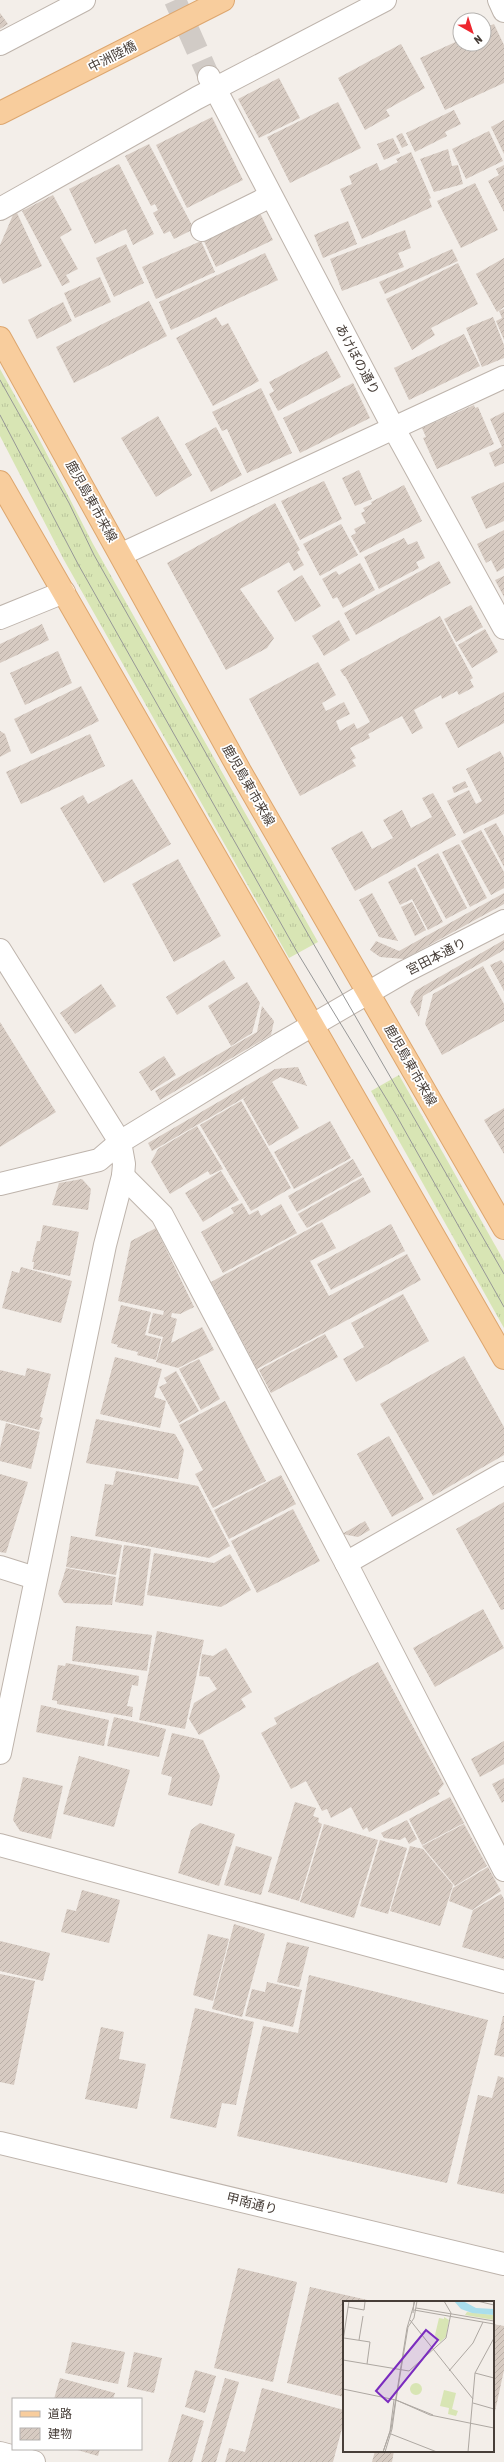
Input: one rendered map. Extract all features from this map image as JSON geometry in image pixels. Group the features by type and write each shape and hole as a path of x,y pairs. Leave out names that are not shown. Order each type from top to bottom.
{"main road":[{"name":"中洲陸橋","path":"0,113 224,0"},
{"name":"鹿児島東市来線","path":"0,338 122,554 240,771 504,1228"},
{"path":"0,482 504,1358"}],"street":[{"path":"0,44 84,0"},
{"path":"0,209 212,83 385,0"},
{"path":"499,0 504,11"},
{"name":"あけぼの通り","path":"212,83 393,427 504,628"},
{"path":"202,230 271,196"},
{"path":"122,554 393,427 504,377"},
{"path":"0,618 64,592"},
{"name":"宮田本通り","path":"0,1184 99,1160 120,1142 313,1025 404,972 504,921"},
{"path":"0,950 120,1142 124,1164 123,1176 105,1245 0,1752"},
{"path":"123,1176 162,1214 346,1563 504,1870"},
{"path":"346,1563 504,1472"},
{"path":"0,1567 35,1578"},
{"path":"0,1845 504,1982"},
{"name":"甲南通り","path":"0,2143 504,2264"},
{"path":"0,2453 34,2462"}],"green space":[{"path":"0,369 37,435 93,544 318,942 289,958 64,560 0,436"},
{"path":"399,1075 504,1261 504,1328 371,1091"}],"building":[{"path":"0,13 8,24 0,29"},
{"path":"494,24 504,45 504,83 445,110 420,58 452,44 452,52 492,52 492,25"},
{"path":"401,44 425,88 386,110 390,116 365,130 338,78"},
{"path":"279,78 300,118 259,138 238,99"},
{"path":"338,102 361,148 290,183 267,137"},
{"path":"454,110 461,124 445,132 447,136 415,152 406,133"},
{"path":"212,117 243,180 187,208 156,145"},
{"path":"504,120 504,154 491,127"},
{"path":"489,131 503,161 466,179 452,149"},
{"path":"402,133 408,145 402,148 396,136"},
{"path":"393,138 400,153 384,160 377,144"},
{"path":"149,144 194,229 174,239 170,231 164,234 153,213 158,210 155,204 151,206 125,156"},
{"path":"448,149 452,166 458,165 463,184 434,192 420,159"},
{"path":"411,152 431,198 429,199 432,207 362,239 340,189 352,184 349,176 377,163 380,171 398,162 396,159"},
{"path":"119,164 154,234 133,245 126,229 95,244 69,189"},
{"path":"504,165 504,212 488,181 499,175 496,169"},
{"path":"475,183 498,230 461,248 437,201"},
{"path":"53,195 72,230 60,237 78,269 66,275 70,282 62,286 22,211"},
{"path":"259,211 273,240 216,267 202,237"},
{"path":"17,213 42,266 3,284 0,277 0,245 13,215"},
{"path":"348,221 357,244 323,258 314,235"},
{"path":"405,230 411,248 398,253 404,267 342,291 330,259"},
{"path":"201,241 215,272 156,299 142,267"},
{"path":"126,244 144,283 114,297 96,258"},
{"path":"452,249 458,261 385,294 379,282"},
{"path":"265,253 278,280 171,330 159,302"},
{"path":"504,258 504,307 497,312 476,274"},
{"path":"458,263 478,304 431,328 435,335 412,350 386,299"},
{"path":"100,277 111,302 75,318 64,293"},
{"path":"149,301 167,336 74,383 56,347"},
{"path":"63,302 72,321 37,339 28,320"},
{"path":"504,309 504,340 496,321 502,318 499,311"},
{"path":"216,317 222,326 228,323 259,381 213,406 176,338"},
{"path":"493,317 504,345 504,358 482,367 466,328"},
{"path":"464,334 480,366 409,400 394,368"},
{"path":"327,351 341,377 278,411 269,394 274,391 269,382"},
{"path":"353,383 370,418 300,453 283,418"},
{"path":"261,388 292,453 247,473 227,429 222,431 212,412"},
{"path":"474,405 475,408 478,407 494,444 437,469 423,438 426,437 422,428"},
{"path":"504,412 504,463 495,467 489,453 502,447 490,419"},
{"path":"158,416 192,475 156,497 121,438"},
{"path":"216,427 242,475 211,492 185,444"},
{"path":"359,470 372,499 355,506 342,478"},
{"path":"324,481 342,519 300,540 281,501"},
{"path":"504,482 504,521 486,529 471,497"},
{"path":"404,485 422,521 360,553 351,536 356,533 354,529 366,523 361,513 365,511 363,508 372,504 371,502"},
{"path":"275,503 300,550 297,552 304,565 294,571 289,562 240,589 274,638 267,648 226,670 167,563"},
{"path":"341,524 358,555 320,576 303,544"},
{"path":"504,530 504,568 497,572 491,560 486,563 477,544"},
{"path":"404,538 408,545 417,541 425,558 416,562 419,568 379,589 364,557"},
{"path":"439,561 451,583 356,635 344,613"},
{"path":"360,563 375,590 343,608 337,597 333,599 322,579 336,571 339,575"},
{"path":"302,575 321,606 295,622 277,591"},
{"path":"504,576 504,597 495,580"},
{"path":"471,605 483,627 456,642 444,619"},
{"path":"440,616 473,678 470,680 474,687 459,695 457,691 442,699 441,695 414,710 423,728 412,734 402,716 368,734 370,738 350,748 356,758 352,760 356,766 300,796 249,699 318,662 336,695 322,703 326,711 344,702 350,714 336,721 340,731 354,723 357,729 370,722 345,676 340,670"},
{"path":"339,620 350,640 324,656 312,636"},
{"path":"42,624 49,640 0,663 0,644"},
{"path":"485,629 498,652 472,668 458,645"},
{"path":"58,651 72,683 25,705 10,673"},
{"path":"81,686 99,721 31,754 14,719"},
{"path":"504,692 504,723 458,748 445,723"},
{"path":"0,731 5,734 11,751 0,757"},
{"path":"90,734 105,766 21,804 6,772"},
{"path":"500,751 504,758 504,814 464,834 447,801 469,790 476,804 482,801 466,769"},
{"path":"132,779 171,844 104,883 60,808 83,795 88,804"},
{"path":"465,781 468,787 454,793 452,787"},
{"path":"433,793 456,835 355,891 331,848 362,831 372,849 393,838 383,820 402,810 411,828 432,817 422,798"},
{"path":"496,823 504,837 504,867 484,829"},
{"path":"481,830 504,872 504,888 491,895 461,841"},
{"path":"459,844 487,898 470,907 442,852"},
{"path":"438,853 467,908 446,919 417,865"},
{"path":"178,859 221,936 174,962 132,884"},
{"path":"415,867 443,922 428,930 412,899 400,905 388,882"},
{"path":"372,893 398,941 379,937 359,900"},
{"path":"504,893 504,904 404,959 380,957 370,950 376,941 399,951"},
{"path":"412,902 426,930 415,936 401,907"},
{"path":"504,940 504,950 423,996 419,1017 410,1002 415,991"},
{"path":"224,960 235,978 177,1015 166,997"},
{"path":"501,960 504,964 504,991 490,965"},
{"path":"483,966 504,1004 504,1021 442,1055 425,1024 433,994"},
{"path":"247,982 260,1003 252,1033 231,1046 208,1006"},
{"path":"101,984 116,1006 75,1034 60,1013"},
{"path":"262,1006 274,1021 271,1035 160,1100 155,1091 257,1032"},
{"path":"0,1022 56,1112 0,1147"},
{"path":"164,1056 176,1075 151,1091 139,1072"},
{"path":"298,1067 307,1086 280,1077 272,1082 299,1128 269,1146 243,1099 249,1095 152,1151 148,1143 275,1069"},
{"path":"241,1101 291,1188 251,1211 200,1125"},
{"path":"504,1108 504,1154 484,1120"},
{"path":"330,1121 351,1158 294,1189 274,1152"},
{"path":"197,1126 223,1169 210,1175 208,1171 170,1194 151,1162 158,1149"},
{"path":"353,1159 362,1175 297,1212 288,1196"},
{"path":"221,1171 239,1200 203,1222 185,1193"},
{"path":"363,1177 371,1192 307,1228 298,1214"},
{"path":"82,1179 91,1189 88,1210 52,1205 59,1183"},
{"path":"242,1203 249,1215 258,1210 261,1216 281,1204 297,1233 223,1273 201,1232 234,1213 231,1208"},
{"path":"322,1222 336,1248 310,1261 329,1296 407,1254 421,1280 257,1369 211,1282"},
{"path":"391,1224 405,1251 331,1290 317,1264"},
{"path":"43,1225 79,1232 70,1276 33,1269 34,1262 32,1262 37,1241 40,1241"},
{"path":"156,1228 194,1307 180,1314 172,1313 171,1317 177,1319 171,1343 202,1327 214,1350 178,1368 156,1362 163,1337 148,1333 153,1313 163,1315 164,1311 118,1301 131,1241"},
{"path":"21,1267 72,1281 61,1323 2,1308 12,1271 19,1273"},
{"path":"403,1294 429,1341 356,1382 343,1359 364,1347 351,1323"},
{"path":"121,1305 151,1312 145,1335 161,1339 156,1360 137,1355 138,1352 117,1347 118,1345 111,1343"},
{"path":"325,1334 338,1357 271,1393 259,1370"},
{"path":"464,1356 504,1427 504,1455 433,1496 380,1404"},
{"path":"115,1357 162,1369 154,1397 166,1401 160,1428 100,1414"},
{"path":"199,1359 220,1399 201,1410 179,1369"},
{"path":"27,1368 51,1374 40,1417 43,1418 39,1430 0,1420 0,1370 25,1376"},
{"path":"176,1371 199,1411 179,1423 159,1387 167,1383 164,1378"},
{"path":"225,1401 266,1481 213,1508 195,1474 203,1470 179,1425"},
{"path":"96,1419 175,1434 184,1450 178,1479 86,1463"},
{"path":"6,1423 40,1432 31,1469 0,1461 0,1448"},
{"path":"389,1436 424,1499 392,1517 357,1454"},
{"path":"116,1471 198,1486 230,1546 209,1558 95,1536 105,1484 113,1485"},
{"path":"0,1474 28,1482 6,1553 0,1552"},
{"path":"281,1475 296,1504 229,1539 214,1510"},
{"path":"504,1502 504,1609 501,1610 456,1529"},
{"path":"293,1509 320,1561 257,1593 231,1541"},
{"path":"365,1521 370,1530 358,1537 342,1534"},
{"path":"71,1536 122,1545 116,1575 66,1567"},
{"path":"124,1545 151,1549 143,1606 115,1602"},
{"path":"154,1553 214,1563 230,1554 251,1590 221,1607 147,1595"},
{"path":"66,1568 116,1577 112,1605 64,1603 58,1594"},
{"path":"483,1609 504,1648 435,1687 413,1648"},
{"path":"76,1626 152,1635 147,1671 72,1661"},
{"path":"157,1631 204,1640 185,1729 139,1720"},
{"path":"226,1648 252,1692 241,1699 246,1707 199,1735 189,1719 194,1703 217,1689 209,1677 199,1676 202,1654 213,1656"},
{"path":"378,1662 444,1784 438,1791 440,1794 369,1832 367,1827 363,1830 351,1807 331,1818 327,1809 322,1811 306,1781 291,1789 261,1733 277,1724 274,1718"},
{"path":"66,1663 139,1676 138,1686 132,1685 127,1706 133,1707 132,1717 57,1704 57,1701 52,1700 58,1665 65,1666"},
{"path":"41,1705 109,1720 104,1746 36,1732"},
{"path":"114,1717 166,1729 159,1757 107,1746"},
{"path":"172,1733 203,1740 220,1776 212,1806 168,1795 172,1777 161,1774"},
{"path":"504,1741 504,1764 480,1777 471,1759"},
{"path":"79,1756 130,1770 114,1827 63,1814"},
{"path":"23,1777 63,1786 51,1839 20,1831 13,1820"},
{"path":"504,1778 504,1801 502,1803 492,1784"},
{"path":"450,1797 464,1823 422,1845 409,1819"},
{"path":"295,1802 316,1808 313,1816 319,1818 318,1822 322,1824 299,1901 268,1892"},
{"path":"407,1820 417,1839 409,1844 405,1837 400,1840 384,1838 381,1833"},
{"path":"200,1823 235,1834 219,1886 178,1873 191,1830"},
{"path":"324,1824 378,1840 354,1918 300,1902"},
{"path":"464,1824 487,1866 455,1886 422,1846"},
{"path":"380,1840 407,1848 388,1914 360,1906"},
{"path":"236,1846 272,1857 261,1895 224,1885"},
{"path":"410,1846 423,1849 453,1885 440,1926 390,1911"},
{"path":"488,1867 501,1891 472,1910 449,1901 453,1888"},
{"path":"82,1890 120,1900 109,1943 61,1932 67,1909 76,1911"},
{"path":"501,1894 504,1899 504,1959 462,1947 473,1910"},
{"path":"234,1924 265,1934 242,2017 212,2009"},
{"path":"208,1934 229,1939 213,2001 193,1995"},
{"path":"0,1941 50,1953 43,1981 0,1971"},
{"path":"287,1942 309,1947 299,1987 277,1982"},
{"path":"0,1974 35,1981 14,2085 0,2082"},
{"path":"309,1975 488,2020 447,2183 237,2136 263,2026 298,2033"},
{"path":"267,1982 302,1990 293,2027 245,2016 252,1989 265,1992"},
{"path":"195,2008 254,2022 236,2105 222,2103 216,2128 170,2118"},
{"path":"504,2016 504,2057 494,2055"},
{"path":"101,2027 124,2032 119,2059 146,2064 137,2109 85,2099"},
{"path":"498,2076 504,2078 504,2194 457,2184 478,2095 492,2098"},
{"path":"238,2268 297,2282 273,2382 214,2368"},
{"path":"310,2287 372,2301 343,2301 343,2397 287,2383"},
{"path":"494,2324 504,2326 504,2370 494,2416"},
{"path":"72,2342 125,2352 118,2384 65,2373"},
{"path":"134,2352 162,2358 154,2393 127,2387"},
{"path":"195,2370 216,2376 205,2413 185,2407"},
{"path":"60,2378 115,2393 113,2398 54,2398"},
{"path":"225,2378 239,2382 216,2462 201,2462"},
{"path":"262,2388 343,2410 343,2425 333,2462 225,2462 229,2448 245,2452"},
{"path":"182,2414 204,2421 192,2462 168,2462"},
{"path":"77,2450 100,2450 98,2456"},
{"path":"375,2452 394,2452 392,2462 372,2462"}],"tunnel":[{"path":"175,0 209,77"}],"tram line":[{"path":"0,380 69,503 94,555 309,936 504,1274"},
{"path":"0,415 78,564 297,952 395,1113 504,1307"}]}
